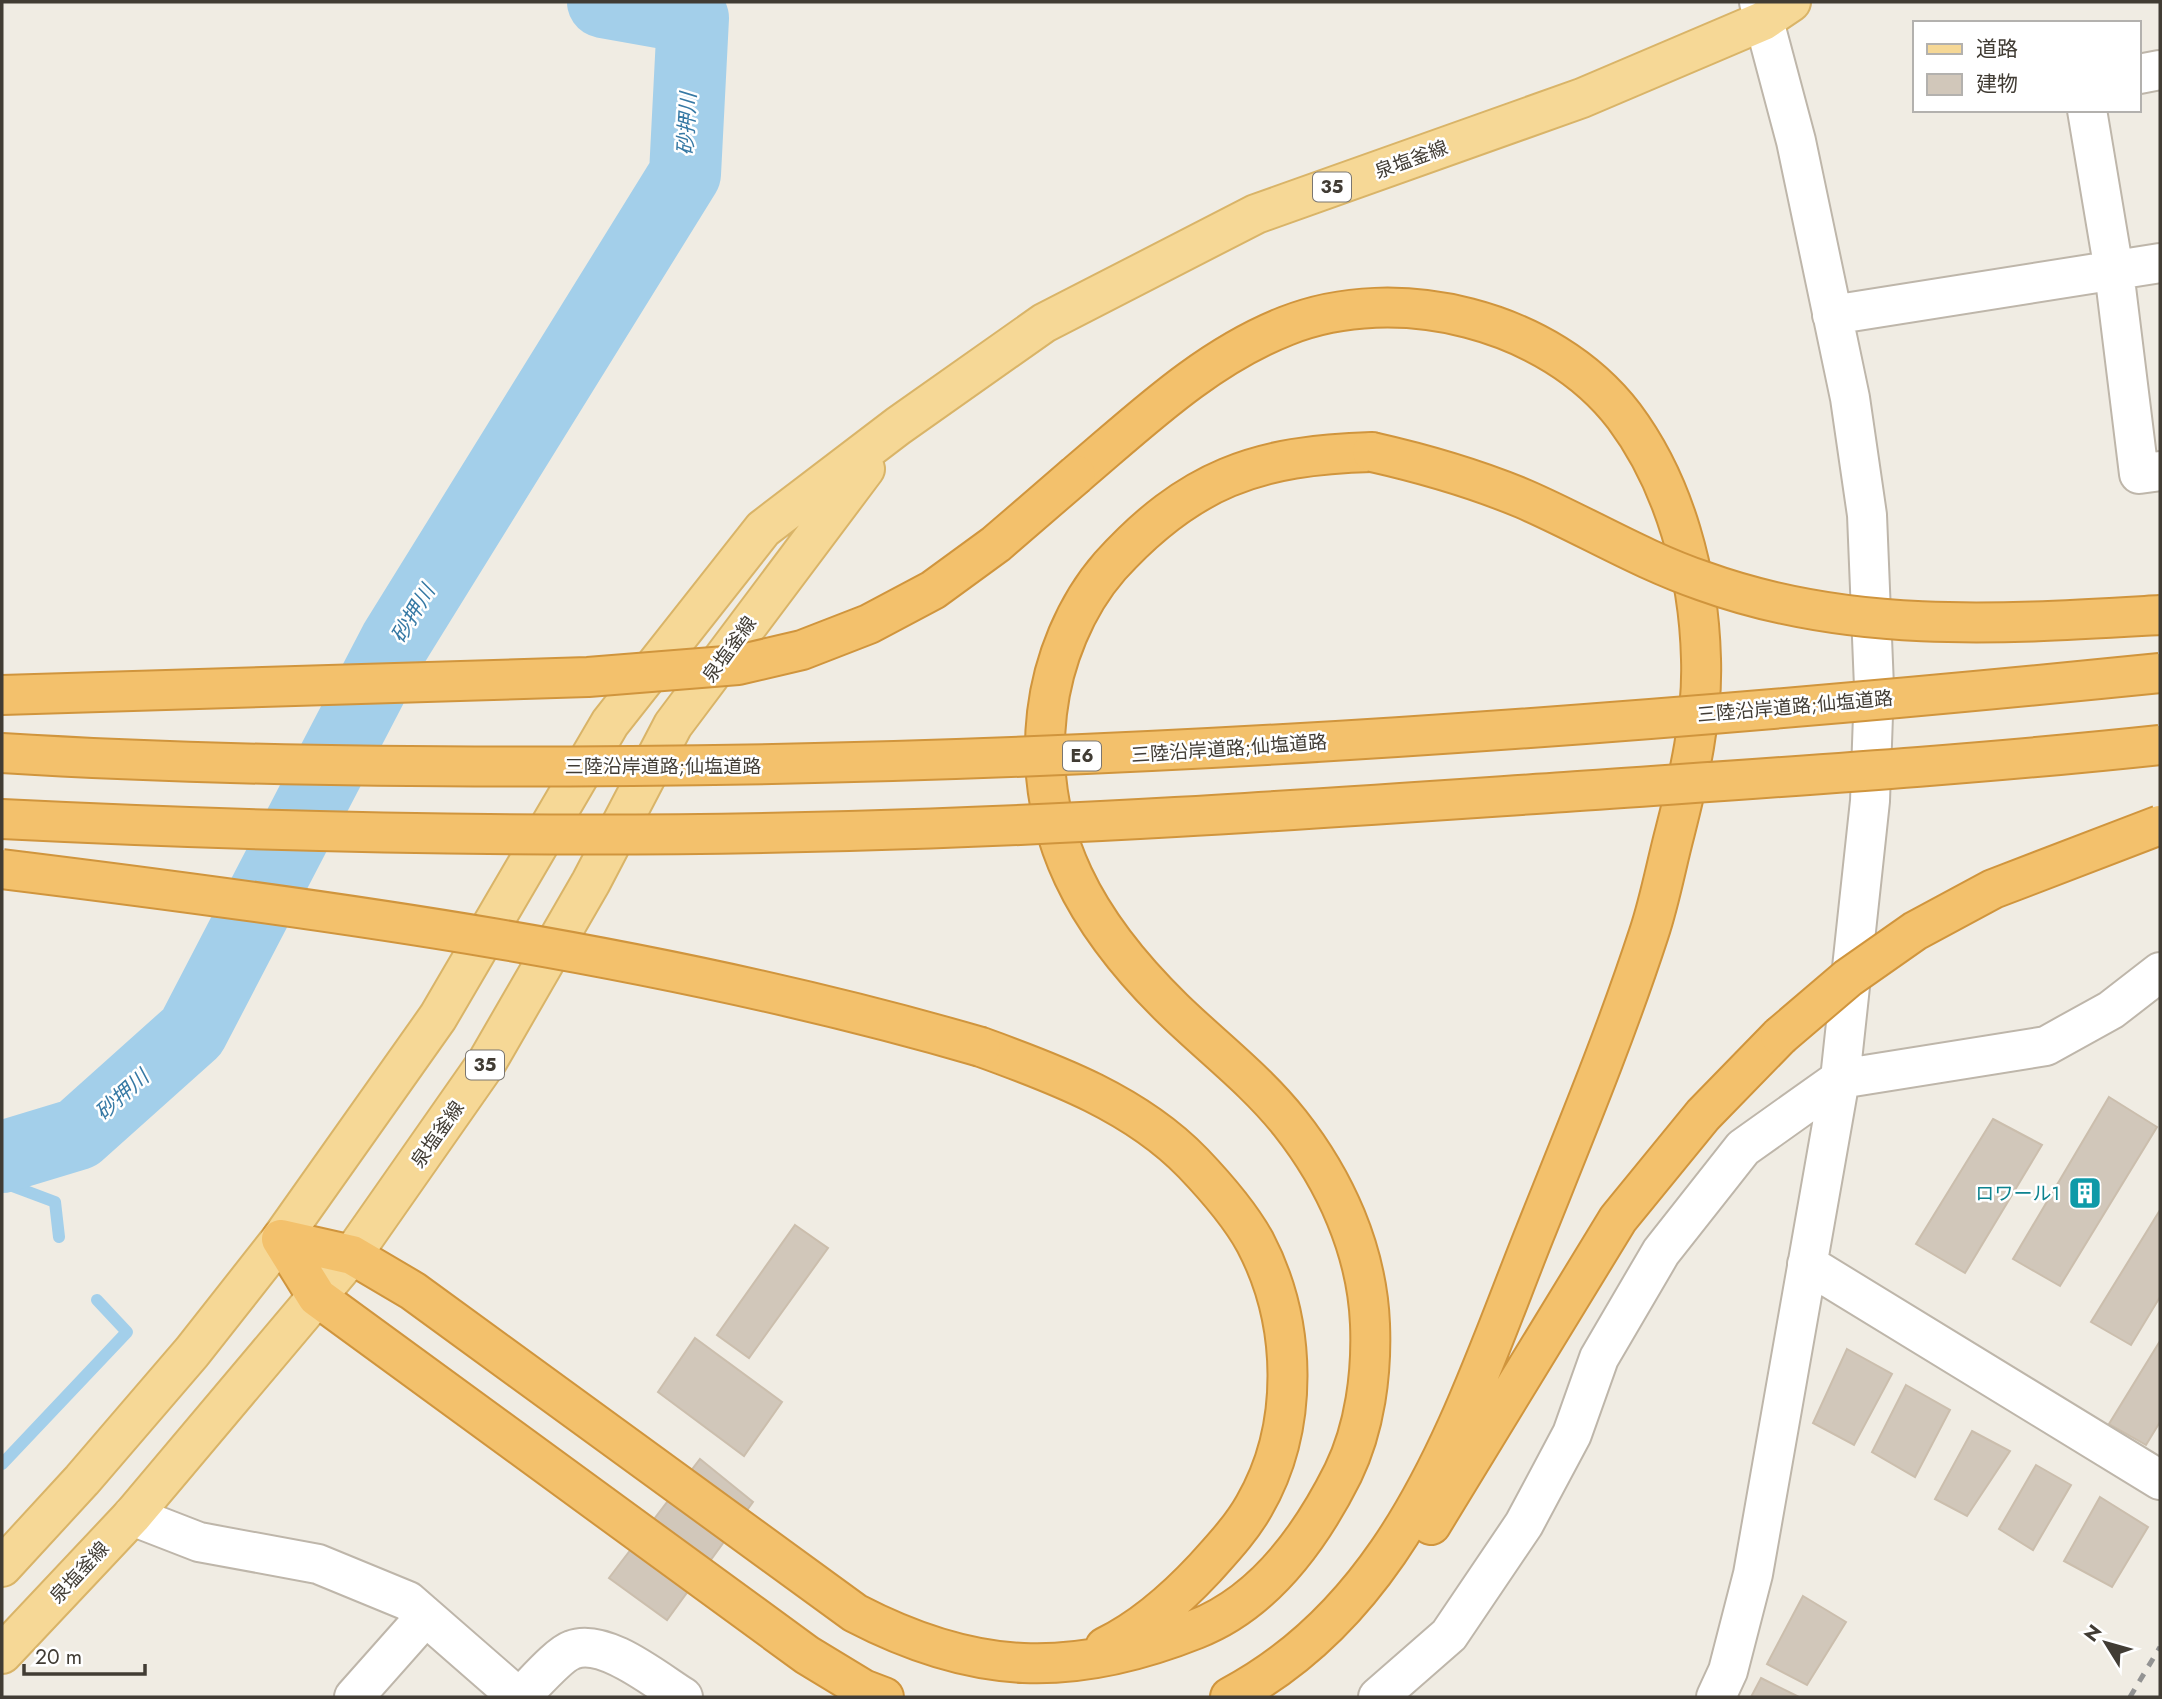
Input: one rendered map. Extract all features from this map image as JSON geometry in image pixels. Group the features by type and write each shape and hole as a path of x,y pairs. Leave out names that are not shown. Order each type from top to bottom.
{"highway":[{"path":"2,695 588,677 738,665 802,650 869,624 933,590 996,544 1166,398 1225,357 1288,325 1349,310 1411,307 1472,317 1541,349 1579,373 1621,413 1653,461 1678,523 1695,593 1702,662 1696,734 1651,928 1604,1060 1474,1383 1417,1505 1357,1594 1284,1666 1230,1697"},
{"path":"281,1239 352,1255 413,1291 855,1613 903,1638 953,1655 1007,1664 1068,1662 1158,1644 1209,1624 1247,1599 1288,1561 1321,1518 1348,1463 1364,1409 1371,1355 1369,1295 1353,1235 1327,1176 1288,1120 1129,962 1091,910 1064,861 1048,800 1043,746 1050,691 1068,634 1099,579 1146,527 1197,491 1255,465 1315,454 1372,453 1441,467 1524,499 1702,581 1773,603 1844,617 1938,624 2160,615"},
{"name":"三陸沿岸道路;仙塩道路","path":"2,753 264,765 468,767 833,765 1136,754 1504,730 2160,673"},
{"path":"2,819 446,833 847,831 1170,817 1454,799 2160,745"},
{"path":"1246,1697 1287,1678 1325,1650 1359,1619 1391,1583 1446,1501 1550,1326 1618,1219 1703,1115 1780,1036 1848,978 1915,931 1993,889 2160,825"},
{"path":"2,869 137,886 443,932 647,967 794,996 981,1047 1048,1071 1147,1125 1191,1161 1225,1198 1254,1241 1272,1283 1284,1332 1288,1379 1284,1423 1273,1465 1254,1507 1227,1544 1190,1584 1149,1619 1109,1645 1068,1662"},
{"path":"281,1239 317,1297 807,1655 884,1697"}],"main road":[{"name":"泉塩釜線","path":"2,1567 82,1480 192,1352 281,1239 438,1017 610,723 764,529 898,426 1044,323 1256,214 1582,98 1771,8"},
{"name":"泉塩釜線","path":"2,1654 132,1516 352,1255 487,1062 591,882 673,725 795,558 898,426"}],"street":[{"path":"1716,1697 1728,1671 1753,1574 1840,1079 1870,801 1874,687 1867,515 1850,398 1771,8"},
{"path":"2141,74 2160,70"},
{"path":"2087,112 2114,271 2138,474 2160,471"},
{"path":"1832,315 2160,263"},
{"path":"1378,1697 1449,1635 1524,1524 1572,1434 1598,1358 1661,1252 1743,1148 1840,1079 2046,1046 2111,1010 2160,971"},
{"path":"1807,1265 2160,1480"},
{"path":"132,1516 199,1542 318,1564 408,1601 519,1697 571,1650 592,1647 620,1657 684,1697"},
{"path":"354,1697 425,1617"}],"building":[{"name":"ロワール1","path":"2109,1097 2157,1127 2060,1286 2013,1259"},
{"path":"1993,1119 2042,1145 1965,1273 1916,1244"},
{"path":"2160,1210 2160,1297 2131,1345 2091,1322"},
{"path":"795,1225 828,1248 749,1358 717,1335"},
{"path":"695,1338 782,1402 744,1456 658,1392"},
{"path":"2160,1341 2160,1422 2146,1445 2109,1424"},
{"path":"1847,1349 1892,1374 1854,1445 1813,1423"},
{"path":"1906,1385 1950,1410 1915,1477 1872,1452"},
{"path":"1972,1431 2010,1451 1967,1516 1935,1499"},
{"path":"700,1459 753,1502 667,1620 609,1578"},
{"path":"2036,1465 2071,1485 2033,1550 1999,1529"},
{"path":"2100,1497 2148,1527 2112,1587 2064,1561"},
{"path":"1803,1596 1846,1622 1807,1685 1767,1664"},
{"path":"1761,1678 1799,1697 1751,1697"}],"waterway":[{"path":"603,2 693,18"},
{"name":"砂押川","path":"2,1157 78,1134 192,1032 395,642 685,174 693,18"},
{"path":"2,1182 55,1202 59,1237"},
{"path":"2,1464 127,1332 97,1300"}],"railway":[{"path":"2130,1697 2160,1647"}],"place":[{"name":"ロワール1","path":"2085,1193"}]}
